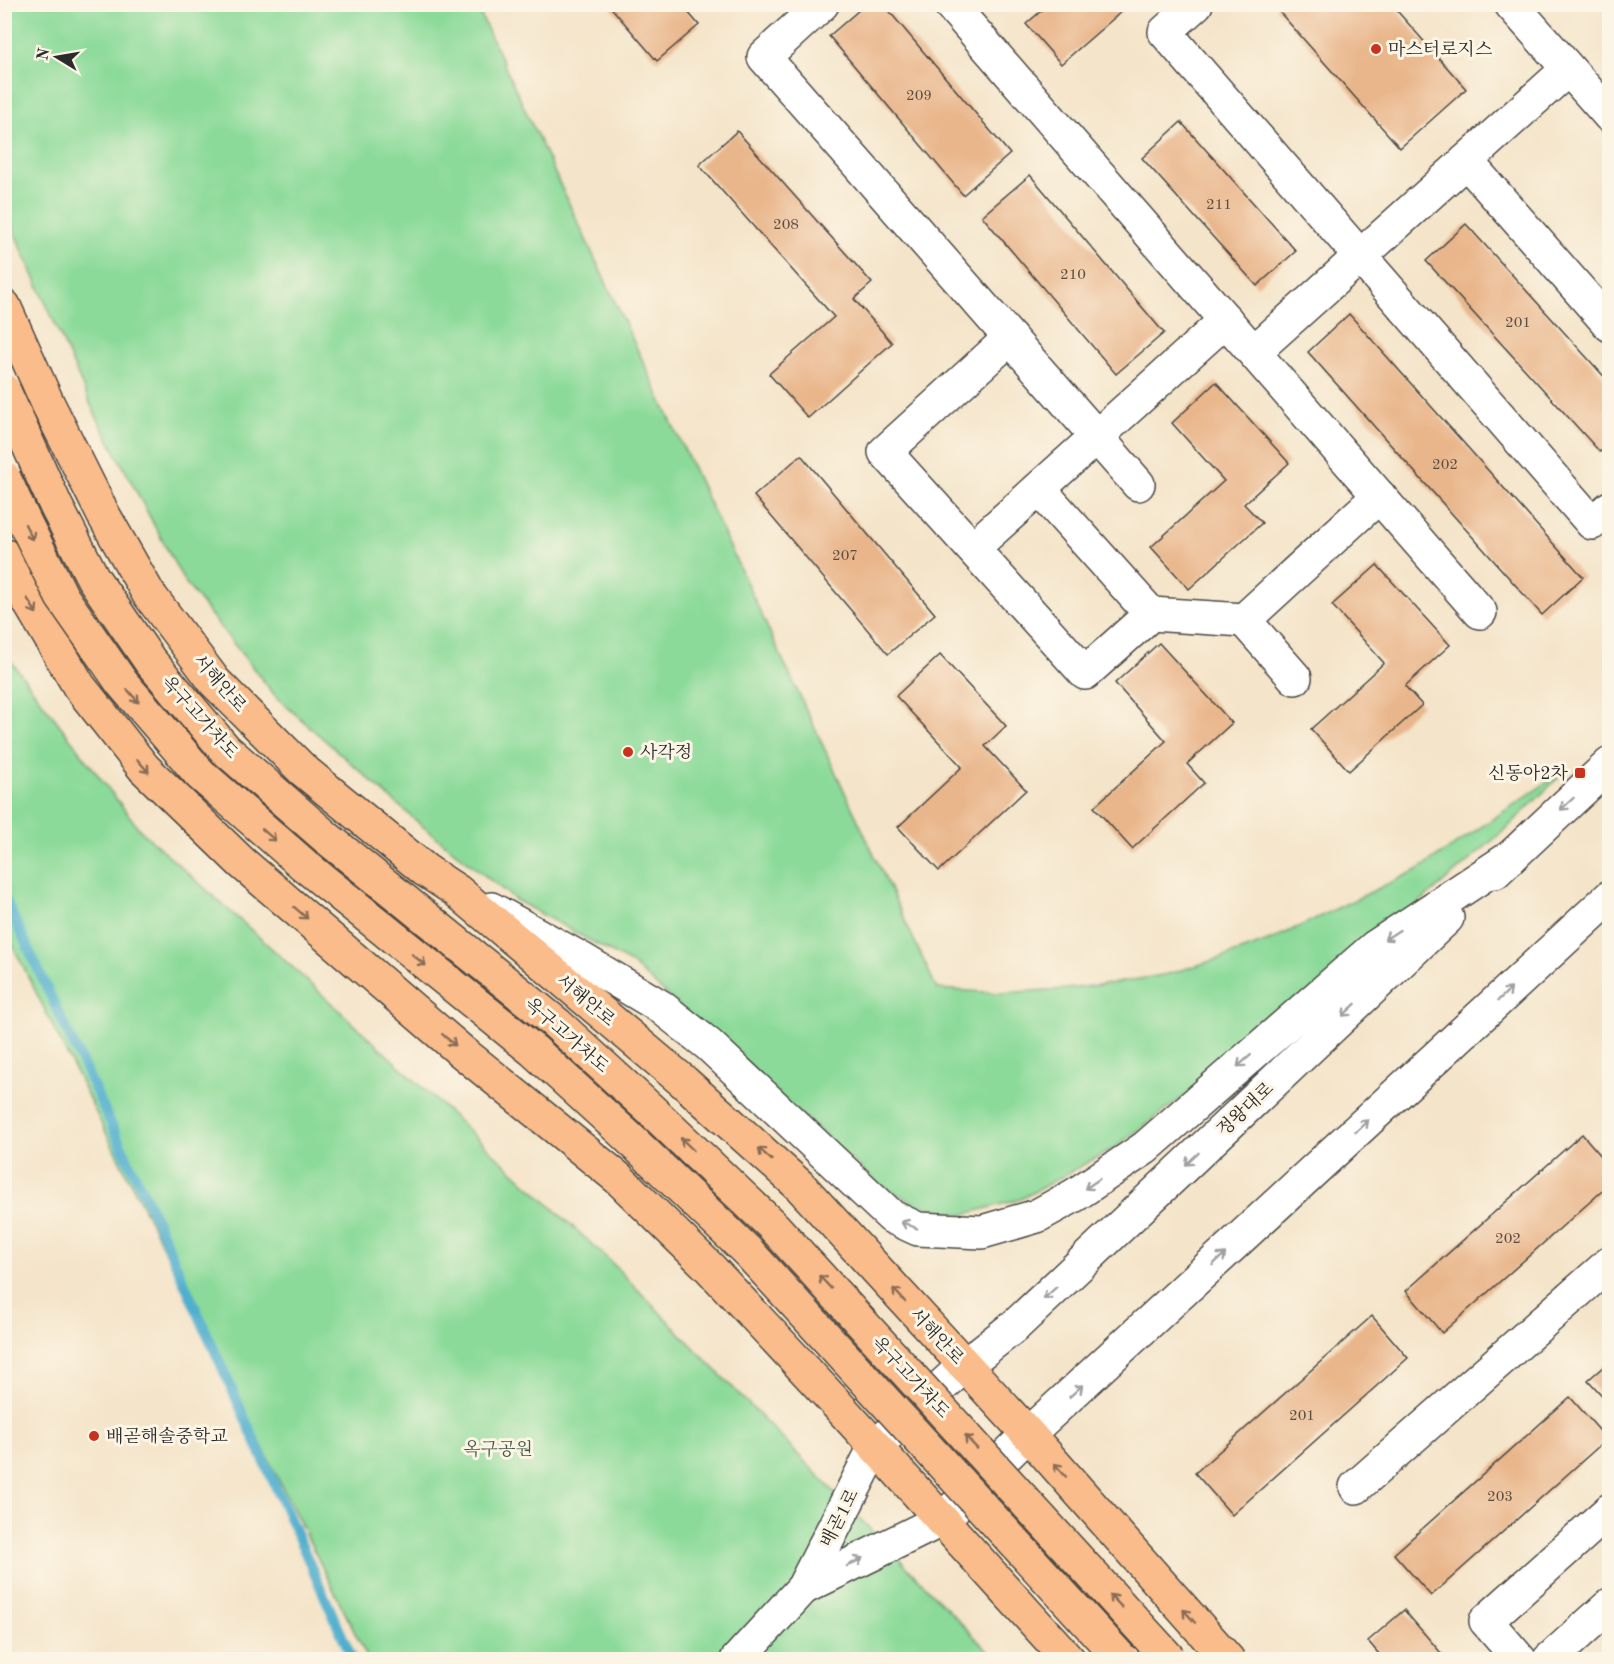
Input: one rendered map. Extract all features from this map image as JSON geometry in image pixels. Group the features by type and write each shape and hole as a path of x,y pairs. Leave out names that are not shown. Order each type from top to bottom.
{"main road":[{"name":"서해안로","path":"4,306 48,404 108,524 148,593 215,682 303,770 425,870 457,891 684,1082 800,1186 1028,1434 1228,1659"},
{"name":"옥구고가차도","path":"4,391 56,506 93,578 150,661 225,748 335,845 557,1024 774,1227 1170,1659"},
{"name":"옥구고가차도","path":"4,478 62,597 122,683 200,774 304,865 534,1051 740,1244 1122,1659"},
{"path":"4,555 16,580 79,686 144,768 241,862 461,1051 618,1178 709,1267 943,1519 1069,1659"}],"street":[{"path":"822,4 764,57 1138,484"},
{"path":"1196,4 1165,32 1592,523 1610,508"},
{"path":"1511,4 1610,116"},
{"path":"958,7 1480,612"},
{"path":"1254,352 1568,69"},
{"path":"1466,161 1610,326"},
{"path":"974,548 1226,320"},
{"path":"1010,338 885,452 1085,673 1151,614"},
{"path":"1039,489 1151,614 1244,620 1295,678"},
{"path":"1244,620 1379,496"},
{"name":"정왕대로","path":"875,1447 964,1366 1016,1325 1610,764"},
{"path":"457,891 581,959 661,1007 709,1045 892,1217 918,1229 982,1232 1037,1216 1075,1195 1144,1148 1375,947 1511,857"},
{"path":"943,1519 1028,1434 1610,897"},
{"path":"1356,1487 1610,1263"},
{"name":"배곧1로","path":"737,1659 803,1588 875,1447"},
{"path":"1520,1659 1486,1621 1610,1510"},
{"name":"배곧1로","path":"803,1588 943,1519"},
{"path":"1549,1659 1610,1605"}],"green space":[{"path":"4,5 476,5 937,989 1000,993 1066,989 1168,974 1218,959 1271,940 1419,869 1568,768 1507,828 1436,889 1198,1086 1114,1148 1021,1199 962,1215 917,1205 880,1185 631,963 516,900 421,825 276,697 184,581 94,412 5,211"},
{"name":"옥구공원","path":"4,652 140,830 290,965 610,1261 996,1659 368,1659 5,930"}],"building":[{"path":"608,4 681,4 699,25 657,61"},
{"path":"866,4 883,4 1010,154 963,195 829,36"},
{"path":"1278,4 1391,4 1466,89 1400,148 1275,7"},
{"path":"1048,5 1129,5 1061,64 1026,24"},
{"path":"1181,122 1296,251 1257,286 1142,158"},
{"path":"737,131 872,283 854,299 892,343 808,418 769,374 834,317 699,165"},
{"path":"1030,175 1164,333 1116,374 982,216"},
{"path":"1466,224 1610,383 1610,443 1600,452 1426,261"},
{"path":"1349,314 1583,577 1542,615 1308,352"},
{"path":"1216,382 1289,463 1244,504 1262,523 1189,589 1151,547 1224,481 1172,423"},
{"path":"801,455 935,614 888,654 754,496"},
{"path":"1377,565 1450,645 1405,686 1422,705 1349,771 1311,729 1384,663 1332,605"},
{"path":"1159,643 1232,723 1187,764 1204,783 1132,849 1094,807 1166,741 1115,683"},
{"path":"940,655 1006,726 985,746 1026,790 939,871 898,827 962,767 896,696"},
{"path":"1582,1134 1610,1166 1610,1184 1442,1333 1406,1291"},
{"path":"1372,1316 1408,1358 1232,1515 1195,1473"},
{"path":"1610,1361 1610,1404 1588,1380"},
{"path":"1570,1397 1607,1439 1431,1596 1394,1554"},
{"path":"1404,1610 1447,1660 1384,1660 1368,1641"}],"waterway":[{"path":"4,897 153,1213 353,1660"}],"place":[{"name":"마스터로지스","path":"1376,49"},
{"name":"사각정","path":"628,752"},
{"name":"신동아2차","path":"1580,773"},
{"name":"배곧해솔중학교","path":"94,1436"}]}
